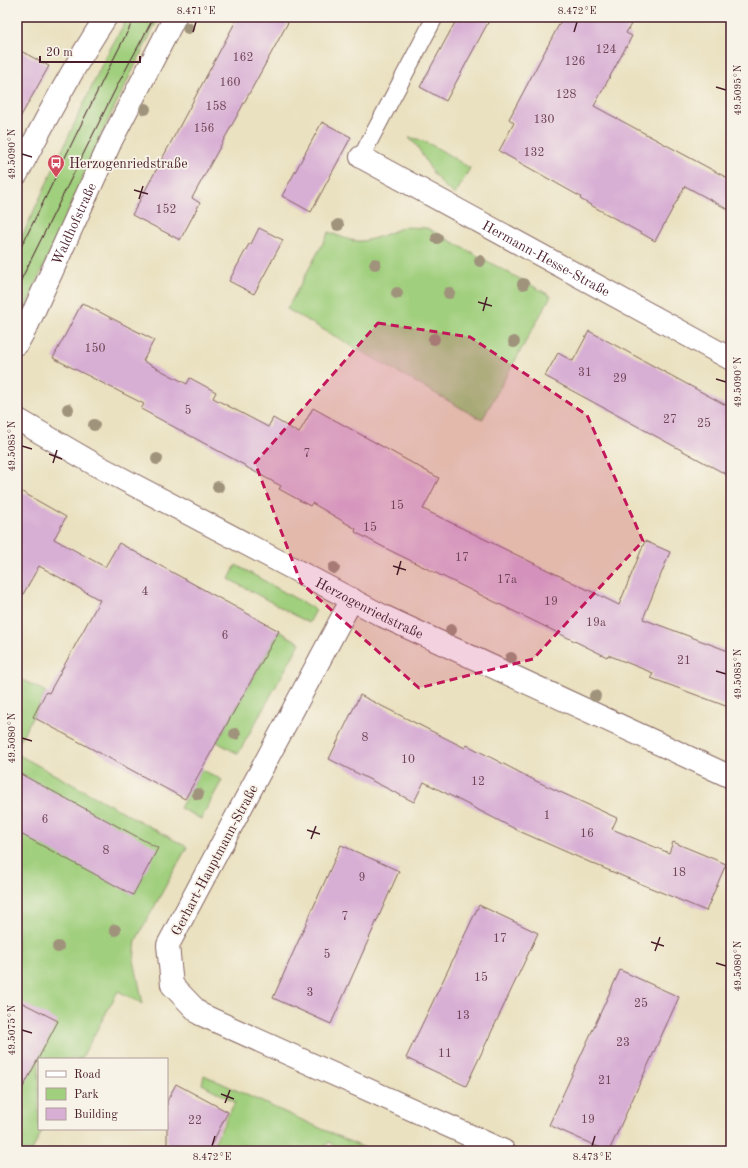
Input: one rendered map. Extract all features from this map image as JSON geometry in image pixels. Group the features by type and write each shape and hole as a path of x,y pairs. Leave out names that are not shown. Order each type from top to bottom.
{"street":[{"path":"17,174 89,42 106,17"},
{"name":"Waldhofstraße","path":"17,344 28,324 112,139 175,17"},
{"name":"Hermann-Hesse-Straße","path":"361,157 731,359"},
{"name":"Herzogenriedstraße","path":"17,419 96,466 383,616 731,777"},
{"name":"Gerhart-Hauptmann-Straße","path":"352,599 168,945 172,985 200,1014 504,1151"}],"lane":[{"path":"361,157 434,17"}],"highlighted area":[{"path":"378,323 470,337 587,415 643,541 533,659 419,688 301,583 255,463"}],"green space":[{"path":"128,17 154,17 158,19 109,118 24,311 17,306 17,247 105,58"},
{"path":"409,138 423,141 470,168 455,195 443,185 433,173 417,146"},
{"path":"404,227 427,228 551,296 482,420 287,309 329,232 349,240 362,241 378,237"},
{"path":"236,565 316,610 309,623 229,579"},
{"path":"279,631 300,643 238,754 217,742"},
{"path":"17,677 46,692 17,746"},
{"path":"17,754 187,847 136,940 134,960 143,1004 118,991 82,1058 38,1058 38,1130 42,1130 32,1151 17,1151"},
{"path":"201,769 222,780 201,819 180,808"},
{"path":"204,1075 371,1151 341,1151 329,1142 321,1151 210,1151 235,1102 202,1084"}],"building":[{"path":"238,17 291,17 192,198 200,203 180,240 132,215"},
{"path":"458,17 491,17 446,101 420,87"},
{"path":"563,17 635,17 626,33 632,36 594,106 731,180 731,211 685,186 655,241 499,151 514,123 509,119"},
{"path":"17,49 49,66 17,123"},
{"path":"322,122 351,137 311,212 282,196"},
{"path":"259,228 283,240 254,294 229,281"},
{"path":"82,303 154,340 143,361 187,384 190,378 216,392 213,398 268,427 273,418 299,433 313,408 439,478 423,509 619,605 645,541 670,552 643,619 731,652 731,708 651,678 653,673 608,655 607,657 389,550 355,532 356,529 312,503 310,506 279,489 281,486 141,409 144,404 53,358"},
{"path":"589,331 731,408 731,477 545,376 558,353 573,361"},
{"path":"17,489 66,517 54,539 105,567 119,543 279,631 185,799 33,717 46,692 49,693 100,600 39,566 17,605"},
{"path":"360,695 465,748 467,745 536,781 617,818 612,829 669,853 673,842 726,864 706,911 519,831 424,782 414,802 329,759"},
{"path":"17,772 158,848 133,895 17,832"},
{"path":"341,845 399,871 331,1024 273,998"},
{"path":"479,905 538,933 466,1086 406,1058"},
{"path":"620,970 679,997 609,1151 607,1151 549,1125"},
{"path":"17,1000 58,1021 17,1099"},
{"path":"176,1084 228,1112 208,1151 167,1151 168,1099"}],"tram line":[{"path":"17,255 135,17"},
{"path":"17,288 118,84 154,17"}],"place":[{"name":"Herzogenriedstraße","path":"56,178"}]}
